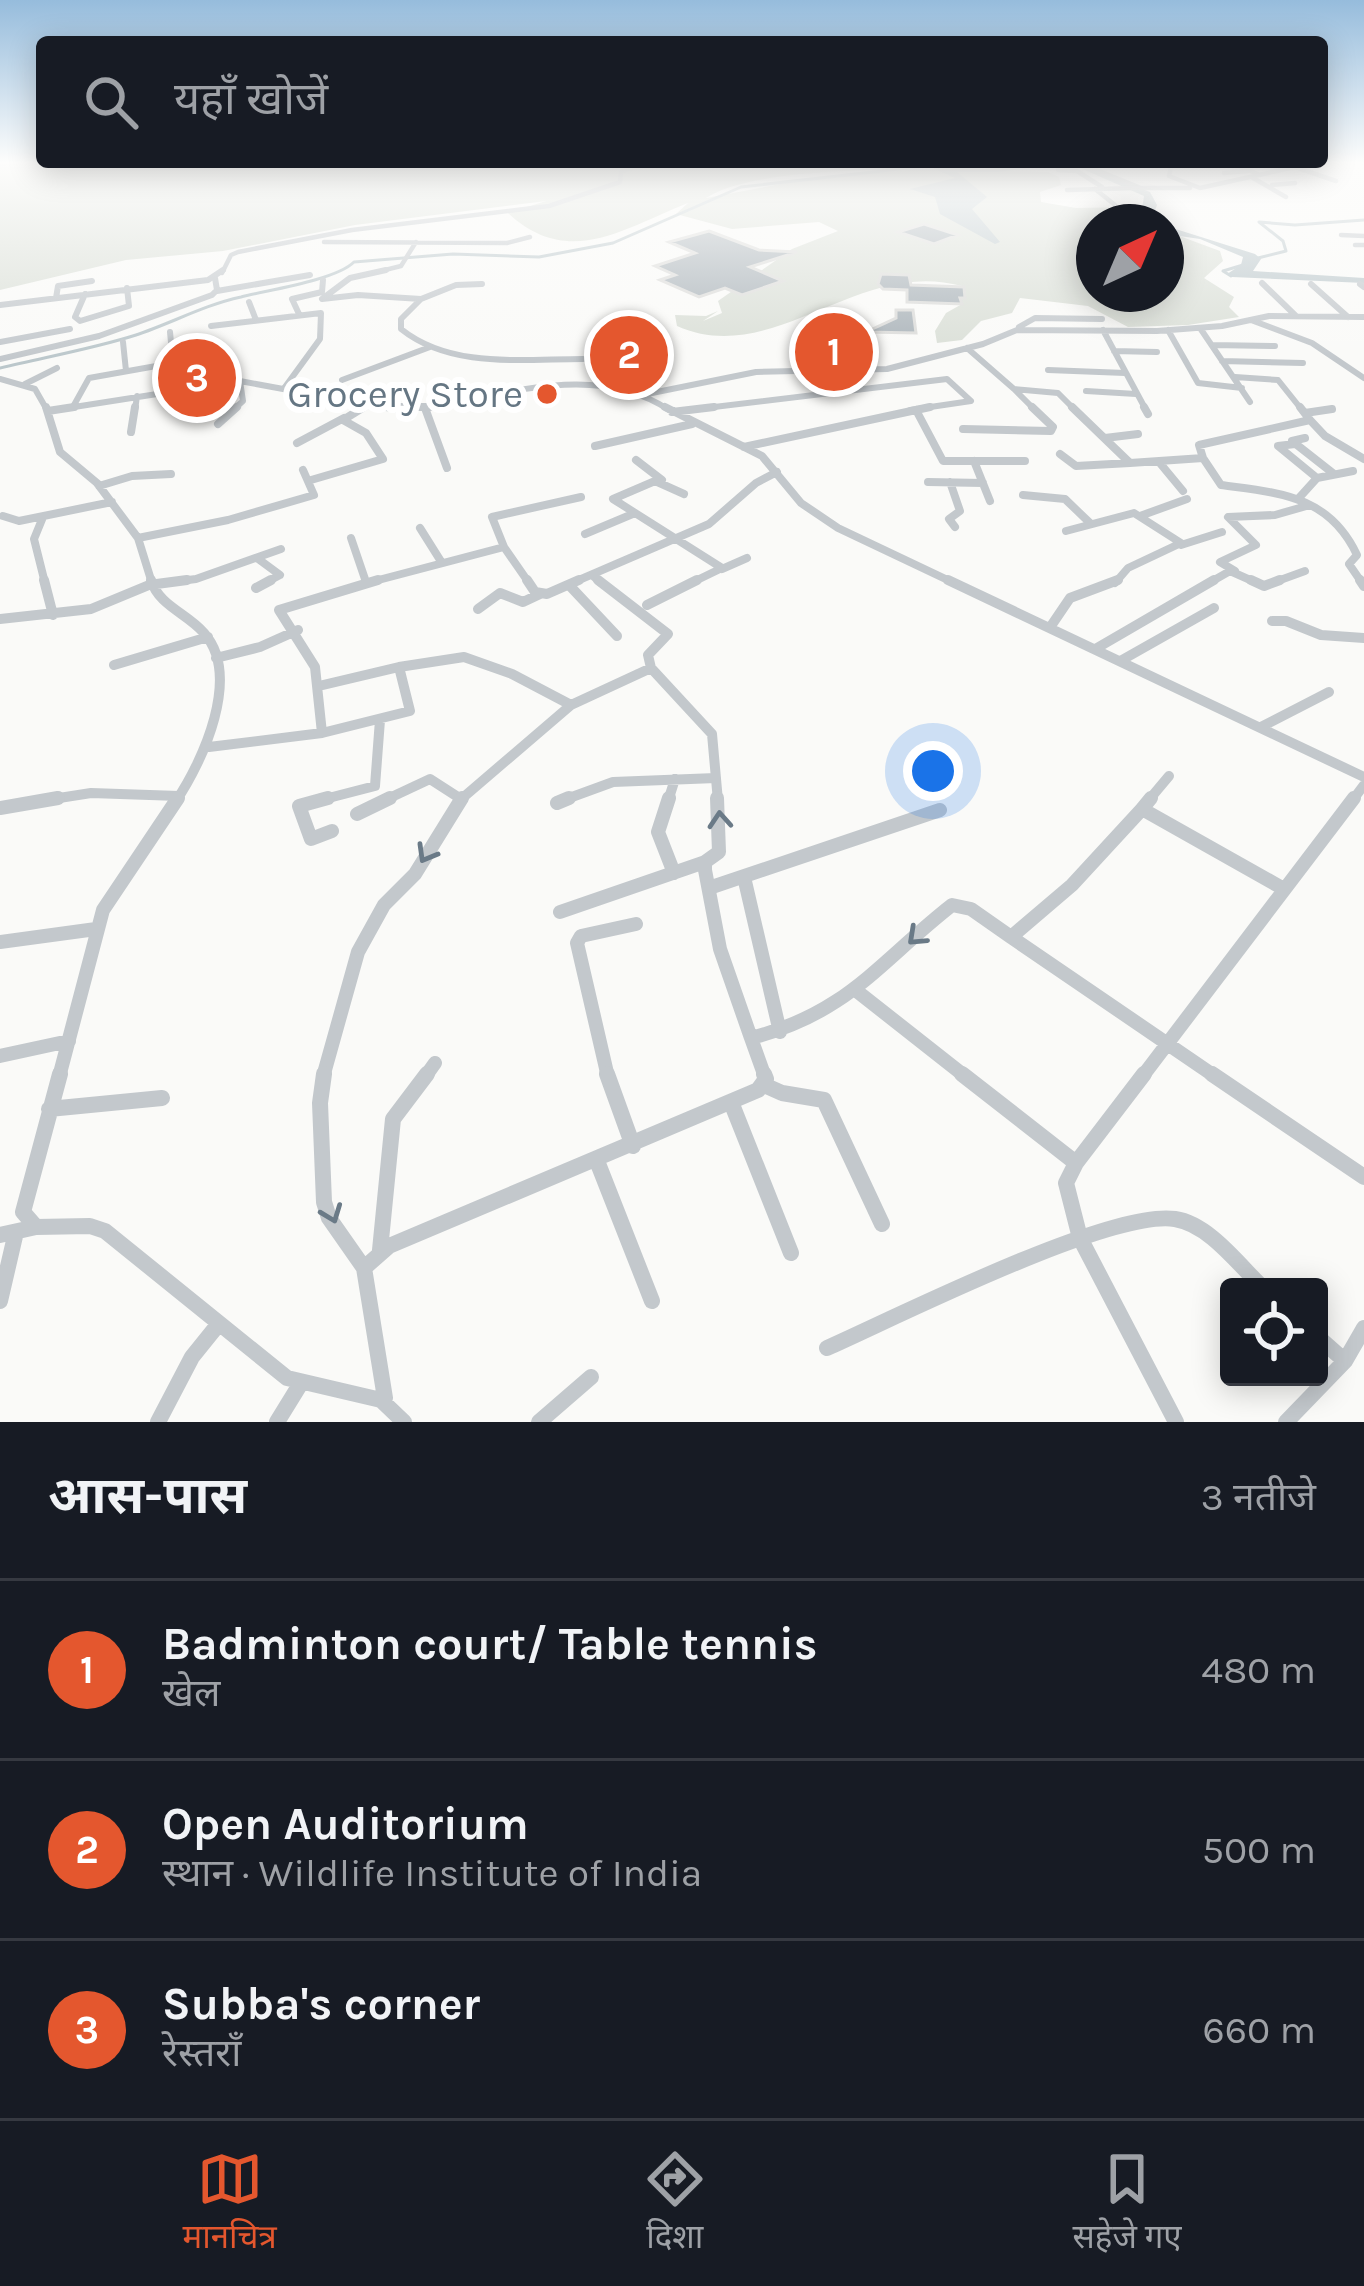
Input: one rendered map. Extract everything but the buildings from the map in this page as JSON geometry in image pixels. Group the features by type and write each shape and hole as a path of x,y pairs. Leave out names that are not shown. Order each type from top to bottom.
{"street":[{"path":"217,292 215,278 231,255 368,228"},
{"path":"324,242 506,243 530,236"},
{"path":"1341,236 1362,237"},
{"path":"416,242 406,259 350,278 322,298 421,299"},
{"path":"85,293 75,316 80,321 130,305 114,274"},
{"path":"0,359 98,336 217,292 310,275"},
{"path":"0,305 215,278"},
{"path":"299,314 292,299 322,292 323,280"},
{"path":"56,298 58,286 92,281"},
{"path":"482,284 456,284 421,299 400,323 407,336 464,355 583,358"},
{"path":"1262,284 1296,316"},
{"path":"1311,284 1348,317"},
{"path":"249,302 256,320"},
{"path":"211,326 321,313 322,332 285,387"},
{"path":"1012,332 1168,330 1296,316 1364,317"},
{"path":"48,411 240,381 366,406 425,408 537,385 576,384 644,394 756,372 887,369 967,348 1036,318 1102,319"},
{"path":"1251,320 1312,344 1364,377"},
{"path":"1200,328 1250,402"},
{"path":"0,341 70,329"},
{"path":"1103,330 1148,414"},
{"path":"1168,330 1198,383 1242,388"},
{"path":"74,405 89,378 175,362 170,332"},
{"path":"123,342 126,371"},
{"path":"1211,345 1275,346"},
{"path":"342,380 430,347"},
{"path":"963,429 1053,428 967,348"},
{"path":"1114,351 1157,352"},
{"path":"745,447 970,403 925,359"},
{"path":"1222,361 1303,363"},
{"path":"25,384 57,368"},
{"path":"1048,370 1125,373"},
{"path":"1235,377 1278,380 1325,436 1364,459"},
{"path":"0,379 35,389 48,411 60,452 99,486 138,538 149,585 208,637 216,658 219,698 209,747 120,878 96,928 24,1194 23,1211 36,1227"},
{"path":"672,412 947,380"},
{"path":"218,424 243,400 240,381"},
{"path":"1015,389 1055,391 1130,463"},
{"path":"1086,391 1136,394"},
{"path":"644,394 692,424 769,461 801,503 822,519 1122,660 1364,781 1076,1163 1066,1183 1080,1238 1176,1422"},
{"path":"131,432 137,396"},
{"path":"297,443 366,406"},
{"path":"425,408 447,468"},
{"path":"916,410 940,458 1024,461"},
{"path":"1332,410 1199,445 1225,486 1274,490 1335,520 1359,547 1349,564 1364,586"},
{"path":"311,480 383,459 366,433 344,418"},
{"path":"596,446 692,424"},
{"path":"1105,438 1138,434"},
{"path":"1295,444 1294,440 1305,438"},
{"path":"1317,478 1278,446 1295,444 1334,474"},
{"path":"1060,454 1076,466 1203,458"},
{"path":"636,460 683,494"},
{"path":"974,461 990,501"},
{"path":"1140,516 1185,495 1159,462"},
{"path":"138,538 228,520 314,495 303,470"},
{"path":"1298,499 1317,478 1353,471"},
{"path":"478,609 500,593 523,602 569,586 709,524 756,483 777,472"},
{"path":"99,486 132,476 171,474"},
{"path":"664,482 614,497 722,569"},
{"path":"928,482 983,483"},
{"path":"950,482 960,511 949,519 955,527"},
{"path":"1024,495 1065,499 1091,524"},
{"path":"540,594 504,547 492,518 581,497"},
{"path":"3,516 15,522 112,502"},
{"path":"1305,571 1264,586 1220,562 1256,545 1228,518 1275,515 1310,505"},
{"path":"585,534 635,513"},
{"path":"1066,531 1130,513 1180,545"},
{"path":"43,517 34,538 53,615"},
{"path":"420,528 442,563"},
{"path":"1051,626 1066,600 1115,583 1128,568 1180,545 1222,532"},
{"path":"351,538 366,582"},
{"path":"322,734 323,686 298,630 280,608 504,547"},
{"path":"0,619 103,606 149,585 196,579 281,549"},
{"path":"256,588 280,575 257,558"},
{"path":"647,605 746,558"},
{"path":"1097,648 1235,571"},
{"path":"560,912 705,862 721,847 715,748 706,724 651,668 648,656 668,634 641,618 592,576"},
{"path":"569,586 617,636"},
{"path":"1122,660 1214,608"},
{"path":"1272,621 1286,621 1321,635 1364,638"},
{"path":"216,658 260,647 298,630"},
{"path":"114,665 208,637"},
{"path":"323,686 464,657 512,674 571,705"},
{"path":"209,747 322,734 410,711 399,667"},
{"path":"404,1422 385,1398 364,1268 326,1212 320,1103 324,1071 363,942 387,902 415,874 461,799 571,705 651,668"},
{"path":"1261,728 1329,692"},
{"path":"332,831 311,839 299,806 374,786 380,721"},
{"path":"1011,937 1072,885 1169,776"},
{"path":"556,802 613,782 716,778"},
{"path":"357,814 430,779 461,799"},
{"path":"674,873 658,832 675,779"},
{"path":"0,808 91,793 179,796"},
{"path":"1142,808 1283,889"},
{"path":"709,888 940,810"},
{"path":"705,862 720,950 764,1071 764,1085"},
{"path":"744,877 780,1032"},
{"path":"751,1038 812,1022 859,992 952,905 971,909 1364,1177"},
{"path":"633,1146 597,1042 577,943 581,935 636,924"},
{"path":"0,942 96,928"},
{"path":"859,992 1076,1163"},
{"path":"0,1056 69,1041"},
{"path":"380,1250 393,1119 435,1063"},
{"path":"364,1268 380,1250 633,1146 764,1085"},
{"path":"764,1085 783,1097 813,1094 824,1100 882,1224"},
{"path":"49,1109 162,1097"},
{"path":"730,1102 790,1253"},
{"path":"597,1161 652,1301"},
{"path":"827,1348 1080,1238 1156,1216 1171,1217 1208,1238 1252,1278"},
{"path":"0,1301 8,1233 90,1226 105,1231 217,1326 301,1384 385,1398"},
{"path":"158,1422 192,1357 217,1326"},
{"path":"1286,1422 1345,1361 1364,1328"},
{"path":"1328,1346 1345,1361"},
{"path":"538,1422 591,1377"},
{"path":"277,1422 301,1384"}],"shaded area":[{"path":"0,228 338,228 223,251 126,260 0,290"},
{"path":"529,228 629,228 598,238 553,239"},
{"path":"832,228 1076,228 1076,305 1020,298 1012,313 981,321 962,340 937,343 935,331 946,313 962,304 962,286 924,281 887,286 748,334 713,335 677,326 675,315 706,316 718,311 703,321 722,313 718,301 792,249 838,231"},
{"path":"966,228 988,228 1000,242 995,244"},
{"path":"1184,232 1255,254 1261,259 1253,271 1364,278 1364,283 1232,277 1227,274 1241,265 1243,257 1184,237"},
{"path":"1184,238 1220,251 1223,261 1204,278 1234,297 1229,307 1239,317 1128,327 1099,312 1184,312"}],"waterway":[{"path":"0,368 119,340 227,300 317,279 354,262 453,254 539,257 613,243 646,228"},
{"path":"1258,258 1286,251 1283,241 1267,228"},
{"path":"1231,276 1223,271 1243,265"}],"place":[{"name":"Badminton court/ Table tennis","path":"834,352"},
{"name":"Open Auditorium","path":"629,355"},
{"name":"Subba's corner","path":"197,378"},
{"name":"Grocery Store","path":"547,394"}]}
